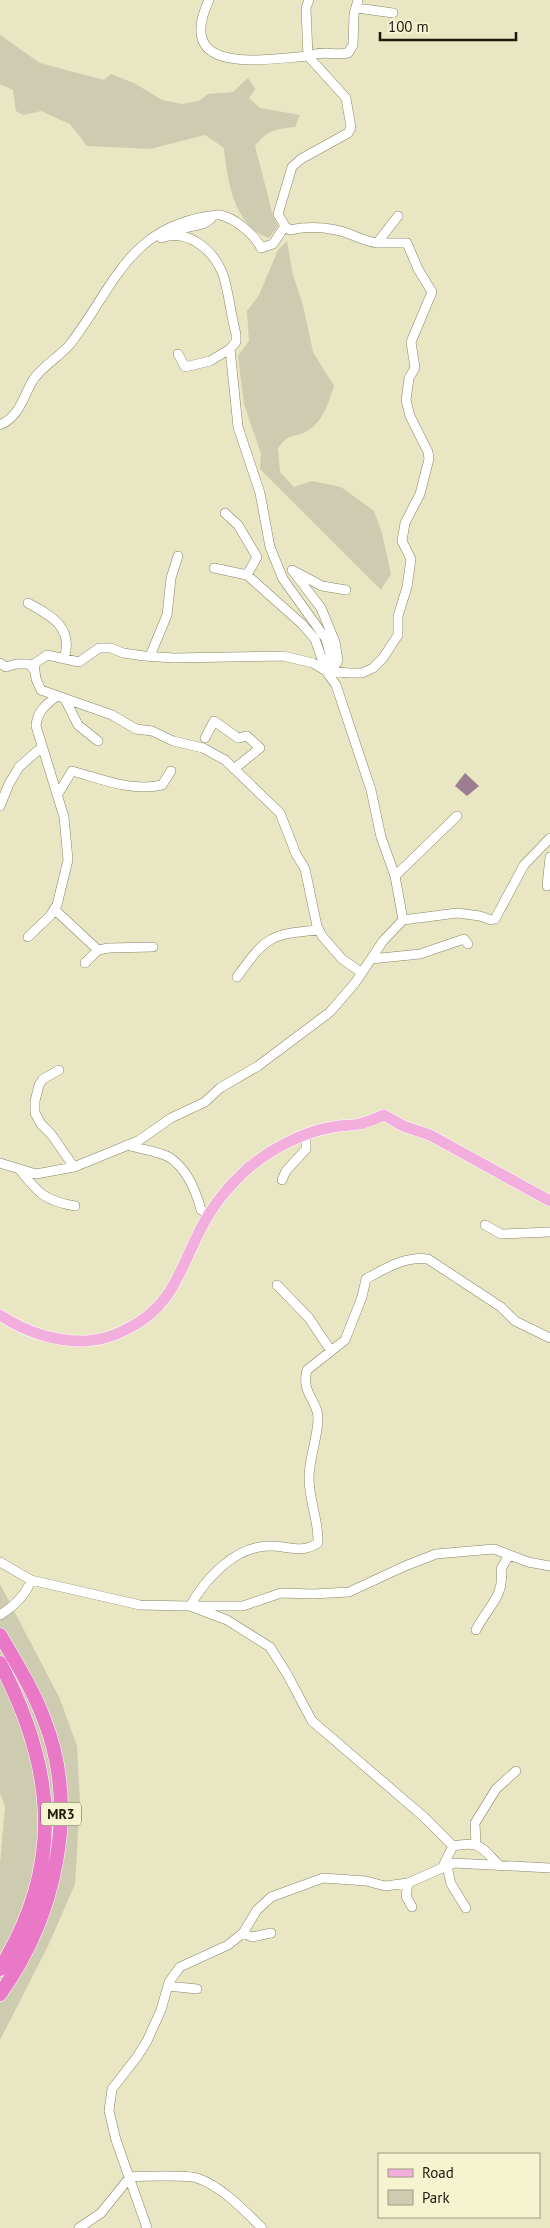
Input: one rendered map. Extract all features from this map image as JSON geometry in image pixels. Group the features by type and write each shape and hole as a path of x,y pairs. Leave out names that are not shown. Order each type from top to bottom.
{"highway":[{"name":"MR3","path":"0,1635 26,1679 45,1720 57,1763 62,1803 58,1845 50,1889 35,1934 13,1976 0,1994"},
{"name":"MR3","path":"0,1663 17,1696 31,1731 41,1769 45,1804 45,1834 40,1870 32,1901 21,1930 0,1969"}],"main road":[{"path":"0,1315 38,1334 74,1342 100,1340 142,1323 170,1293 208,1214 230,1185 247,1169 268,1154 306,1135 332,1127 359,1124 384,1115 403,1126 430,1135 550,1202"}],"street":[{"path":"210,0 202,14 200,31 205,45 219,57 236,59 308,56 319,52 337,55 348,53 353,45 354,14 357,4 393,13"},
{"path":"309,0 306,8 308,56 346,98 351,128 348,133 301,159 292,167 278,214 285,226 290,230 300,228 309,230 315,227 337,230 362,240 377,243 407,243 418,269 432,292 412,342 415,368 409,378 406,400 410,416 428,452 429,459 420,494 405,523 402,541 411,559 407,587 398,616 398,635 383,658 373,668 362,673 326,671 313,663 283,656 207,659 123,653 111,648 99,648 78,662 47,655 34,664 36,679 42,690 112,715 136,729 203,748 225,760 280,813 296,854 305,869 319,930 342,959 362,973"},
{"path":"0,425 12,418 20,408 32,382 43,368 64,351 125,263 154,235 184,222 219,215 230,219 257,240 261,248 273,244 285,226"},
{"path":"142,245 185,227 200,226 209,221 213,216"},
{"path":"377,243 398,216"},
{"path":"171,234 199,242 215,260 223,274 236,334 236,342 230,349 210,361 185,367 178,354"},
{"path":"230,349 238,427 260,492 270,547 283,579 326,638 330,654 330,664 326,671"},
{"path":"225,513 238,525 257,558 247,575"},
{"path":"150,656 166,615 171,578 178,556"},
{"path":"214,568 247,575 302,624 315,639 326,671 336,685 371,790 381,837 395,876 403,920"},
{"path":"326,671 335,666 338,660 335,642 321,608 292,570 322,586 346,590"},
{"path":"28,603 59,624 65,633 68,646 64,659"},
{"path":"0,663 6,667 16,664 29,664 35,671"},
{"path":"61,697 78,725 98,741"},
{"path":"28,937 54,910 68,860 64,817 36,726 37,715 61,697"},
{"path":"205,738 214,721 238,738 247,736 260,748 234,769"},
{"path":"0,806 9,784 19,767 42,747"},
{"path":"58,794 72,771 145,789 162,785 171,771"},
{"path":"395,876 456,816"},
{"path":"550,838 550,852"},
{"path":"0,1163 36,1174 74,1167 127,1145 157,1129 171,1118 204,1102 220,1088 258,1066 330,1012 362,973 383,942 403,920 456,913 480,916 491,920 495,919 524,865 550,838"},
{"path":"547,886 550,857"},
{"path":"54,910 98,950"},
{"path":"237,977 266,942 278,935 319,930"},
{"path":"371,959 420,954 464,939 468,944"},
{"path":"85,963 98,950 153,947"},
{"path":"59,1070 44,1079 39,1085 35,1101 35,1113 41,1124 51,1134 74,1167"},
{"path":"282,1180 286,1170 306,1149 306,1135"},
{"path":"127,1145 168,1157 188,1179 197,1195 201,1210 208,1214"},
{"path":"20,1170 38,1192 58,1203 75,1206"},
{"path":"485,1225 501,1234 550,1232"},
{"path":"190,1606 206,1582 238,1554 268,1546 303,1550 318,1543 318,1529 310,1498 309,1477 318,1416 304,1384 307,1370 345,1340 362,1297 366,1279 387,1267 415,1258 428,1259 501,1306 515,1320 550,1338"},
{"path":"277,1285 309,1318 331,1351"},
{"path":"0,1562 31,1580 140,1605 190,1606 243,1606 281,1593 350,1592 405,1566 436,1554 494,1549 528,1562 550,1566"},
{"path":"476,1630 484,1613 498,1598 503,1582 501,1569 509,1555"},
{"path":"0,1615 20,1598 28,1588 31,1580"},
{"path":"190,1606 227,1620 270,1647 288,1674 312,1722 458,1845"},
{"path":"466,1908 450,1884 445,1867 496,1789 516,1771"},
{"path":"475,1823 476,1844"},
{"path":"458,1845 471,1842 476,1844 482,1847 498,1864"},
{"path":"147,2228 111,2124 109,2111 112,2089 137,2057 149,2036 161,2010 168,1986 180,1967 228,1945 243,1933 257,1910 271,1897 323,1878 366,1881 385,1886 408,1883 454,1863 467,1862 550,1868"},
{"path":"408,1883 406,1896 412,1907"},
{"path":"243,1933 252,1937 271,1932"},
{"path":"168,1986 197,1989"},
{"path":"130,2177 196,2177 219,2190 261,2228"},
{"path":"79,2228 101,2213 130,2177"}],"green space":[{"path":"0,35 40,63 104,80 111,74 134,83 162,100 182,104 199,101 208,94 233,92 248,78 255,89 249,98 260,108 300,115 295,127 272,131 255,146 273,216 278,226 269,238 257,232 248,224 234,200 227,174 224,148 205,135 150,149 87,146 70,124 41,111 23,115 16,111 13,90 0,84"},
{"path":"287,241 293,275 303,305 313,352 334,386 325,411 318,422 302,434 289,437 278,448 280,472 294,487 312,481 341,487 374,511 382,533 391,574 381,590 260,469 261,454 244,404 238,356 249,341 247,311 259,295 278,250"},
{"path":"0,1584 60,1699 77,1746 80,1802 75,1884 49,1944 0,2040 0,1864 5,1806 0,1793"}],"shaded area":[{"path":"465,773 479,786 467,796 455,786"}]}
